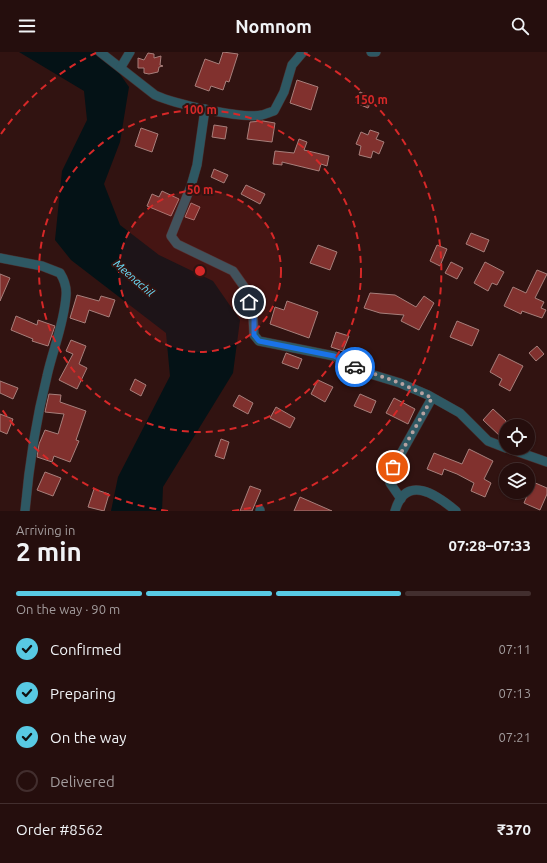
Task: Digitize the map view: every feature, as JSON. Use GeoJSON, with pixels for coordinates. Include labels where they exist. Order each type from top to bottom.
{"type":"FeatureCollection","features":[{"type":"Feature","properties":{"kind":"street"},"geometry":{"type":"LineString","coordinates":[[100,52],[155,95],[178,103],[205,109],[246,115],[262,115],[274,111],[284,92],[292,65],[303,52]]}},
{"type":"Feature","properties":{"kind":"street"},"geometry":{"type":"LineString","coordinates":[[121,67],[130,52]]}},
{"type":"Feature","properties":{"kind":"street"},"geometry":{"type":"LineString","coordinates":[[371,52],[376,52]]}},
{"type":"Feature","properties":{"kind":"street"},"geometry":{"type":"LineString","coordinates":[[205,109],[197,165],[191,186],[171,236],[177,244],[233,271],[245,288],[254,317],[254,335],[259,341],[334,356],[364,372],[400,383],[460,413],[488,440],[499,445]]}},
{"type":"Feature","properties":{"kind":"street"},"geometry":{"type":"LineString","coordinates":[[0,258],[42,266],[60,273],[66,285],[66,297],[58,342],[47,374],[36,429],[28,476],[25,511]]}},
{"type":"Feature","properties":{"kind":"street"},"geometry":{"type":"LineString","coordinates":[[401,499],[390,483],[389,475],[432,398]]}},
{"type":"Feature","properties":{"kind":"street"},"geometry":{"type":"LineString","coordinates":[[527,455],[547,462]]}},
{"type":"Feature","properties":{"kind":"street"},"geometry":{"type":"LineString","coordinates":[[396,511],[404,495],[418,489],[430,492],[456,511]]}},
{"type":"Feature","properties":{"kind":"water","name":"Meenachil"},"geometry":{"type":"Polygon","coordinates":[[[19,52],[94,52],[113,64],[129,87],[120,142],[104,184],[120,225],[159,255],[213,281],[240,320],[233,373],[163,487],[162,511],[111,511],[118,477],[170,376],[166,333],[71,260],[55,240],[62,171],[87,120],[84,91],[19,52]]]}},
{"type":"Feature","properties":{"kind":"building"},"geometry":{"type":"Polygon","coordinates":[[[223,52],[238,54],[229,82],[226,81],[223,90],[211,86],[209,91],[195,86],[205,59],[219,64],[223,52]]]}},
{"type":"Feature","properties":{"kind":"building"},"geometry":{"type":"Polygon","coordinates":[[[148,53],[154,54],[154,58],[161,56],[160,65],[163,66],[159,67],[158,72],[149,74],[144,73],[144,68],[138,68],[138,58],[144,60],[148,53]]]}},
{"type":"Feature","properties":{"kind":"building"},"geometry":{"type":"Polygon","coordinates":[[[297,80],[318,87],[311,110],[290,103],[297,80]]]}},
{"type":"Feature","properties":{"kind":"building"},"geometry":{"type":"Polygon","coordinates":[[[360,92],[373,98],[368,108],[356,103],[360,92]]]}},
{"type":"Feature","properties":{"kind":"building"},"geometry":{"type":"Polygon","coordinates":[[[263,121],[275,123],[272,142],[247,139],[250,122],[263,121]]]}},
{"type":"Feature","properties":{"kind":"building"},"geometry":{"type":"Polygon","coordinates":[[[214,125],[227,127],[225,139],[212,137],[214,125]]]}},
{"type":"Feature","properties":{"kind":"building"},"geometry":{"type":"Polygon","coordinates":[[[141,128],[158,134],[152,152],[135,146],[141,128]]]}},
{"type":"Feature","properties":{"kind":"building"},"geometry":{"type":"Polygon","coordinates":[[[370,130],[379,133],[376,139],[384,142],[379,154],[373,151],[371,158],[359,155],[361,146],[356,144],[361,132],[368,135],[370,130]]]}},
{"type":"Feature","properties":{"kind":"building"},"geometry":{"type":"Polygon","coordinates":[[[299,139],[307,142],[304,150],[329,156],[327,166],[321,164],[319,171],[282,162],[282,165],[273,164],[275,151],[294,153],[299,139]]]}},
{"type":"Feature","properties":{"kind":"building"},"geometry":{"type":"Polygon","coordinates":[[[214,169],[228,175],[224,183],[211,177],[214,169]]]}},
{"type":"Feature","properties":{"kind":"building"},"geometry":{"type":"Polygon","coordinates":[[[246,185],[265,194],[260,204],[241,194],[246,185]]]}},
{"type":"Feature","properties":{"kind":"building"},"geometry":{"type":"Polygon","coordinates":[[[162,191],[179,199],[171,216],[147,206],[152,194],[159,197],[162,191]]]}},
{"type":"Feature","properties":{"kind":"building"},"geometry":{"type":"Polygon","coordinates":[[[191,203],[200,207],[194,220],[185,217],[191,203]]]}},
{"type":"Feature","properties":{"kind":"building"},"geometry":{"type":"Polygon","coordinates":[[[471,233],[489,240],[484,252],[466,244],[471,233]]]}},
{"type":"Feature","properties":{"kind":"building"},"geometry":{"type":"Polygon","coordinates":[[[318,245],[337,252],[330,270],[310,263],[318,245]]]}},
{"type":"Feature","properties":{"kind":"building"},"geometry":{"type":"Polygon","coordinates":[[[437,245],[447,249],[440,266],[430,261],[437,245]]]}},
{"type":"Feature","properties":{"kind":"building"},"geometry":{"type":"Polygon","coordinates":[[[451,262],[463,268],[457,279],[445,273],[451,262]]]}},
{"type":"Feature","properties":{"kind":"building"},"geometry":{"type":"Polygon","coordinates":[[[485,262],[504,272],[497,285],[492,283],[488,291],[474,283],[485,262]]]}},
{"type":"Feature","properties":{"kind":"building"},"geometry":{"type":"Polygon","coordinates":[[[537,270],[547,274],[535,298],[544,302],[541,308],[546,310],[542,318],[522,311],[521,314],[504,306],[513,287],[526,293],[537,270]]]}},
{"type":"Feature","properties":{"kind":"building"},"geometry":{"type":"Polygon","coordinates":[[[0,274],[10,278],[0,301],[0,274]]]}},
{"type":"Feature","properties":{"kind":"building"},"geometry":{"type":"Polygon","coordinates":[[[370,293],[395,295],[416,307],[424,296],[434,303],[419,330],[401,321],[404,315],[380,313],[364,308],[370,293]]]}},
{"type":"Feature","properties":{"kind":"building"},"geometry":{"type":"Polygon","coordinates":[[[77,295],[99,301],[101,296],[115,300],[109,317],[89,310],[85,323],[70,318],[77,295]]]}},
{"type":"Feature","properties":{"kind":"building"},"geometry":{"type":"Polygon","coordinates":[[[287,301],[318,312],[309,338],[270,324],[275,307],[284,310],[287,301]]]}},
{"type":"Feature","properties":{"kind":"building"},"geometry":{"type":"Polygon","coordinates":[[[16,316],[37,325],[38,320],[55,326],[48,346],[32,341],[33,339],[11,330],[16,316]]]}},
{"type":"Feature","properties":{"kind":"building"},"geometry":{"type":"Polygon","coordinates":[[[457,321],[479,330],[472,346],[450,337],[457,321]]]}},
{"type":"Feature","properties":{"kind":"building"},"geometry":{"type":"Polygon","coordinates":[[[336,332],[349,336],[343,351],[331,347],[336,332]]]}},
{"type":"Feature","properties":{"kind":"building"},"geometry":{"type":"Polygon","coordinates":[[[71,340],[86,346],[79,364],[87,368],[77,389],[59,380],[73,354],[66,351],[71,340]]]}},
{"type":"Feature","properties":{"kind":"building"},"geometry":{"type":"Polygon","coordinates":[[[537,346],[544,354],[536,361],[529,353],[537,346]]]}},
{"type":"Feature","properties":{"kind":"building"},"geometry":{"type":"Polygon","coordinates":[[[286,353],[302,359],[298,369],[282,363],[286,353]]]}},
{"type":"Feature","properties":{"kind":"building"},"geometry":{"type":"Polygon","coordinates":[[[499,354],[523,366],[510,391],[499,385],[502,379],[490,372],[499,354]]]}},
{"type":"Feature","properties":{"kind":"building"},"geometry":{"type":"Polygon","coordinates":[[[135,379],[146,385],[141,396],[130,390],[135,379]]]}},
{"type":"Feature","properties":{"kind":"building"},"geometry":{"type":"Polygon","coordinates":[[[318,380],[333,387],[325,402],[311,394],[318,380]]]}},
{"type":"Feature","properties":{"kind":"building"},"geometry":{"type":"Polygon","coordinates":[[[0,381],[18,388],[13,399],[0,393],[0,381]]]}},
{"type":"Feature","properties":{"kind":"building"},"geometry":{"type":"Polygon","coordinates":[[[49,394],[61,395],[60,402],[86,411],[76,440],[79,441],[70,462],[54,456],[52,462],[37,457],[39,444],[45,430],[58,434],[64,414],[45,412],[49,394]]]}},
{"type":"Feature","properties":{"kind":"building"},"geometry":{"type":"Polygon","coordinates":[[[360,394],[376,401],[371,413],[354,406],[360,394]]]}},
{"type":"Feature","properties":{"kind":"building"},"geometry":{"type":"Polygon","coordinates":[[[239,395],[253,403],[248,414],[233,406],[239,395]]]}},
{"type":"Feature","properties":{"kind":"building"},"geometry":{"type":"Polygon","coordinates":[[[394,398],[415,409],[408,424],[386,413],[394,398]]]}},
{"type":"Feature","properties":{"kind":"building"},"geometry":{"type":"Polygon","coordinates":[[[276,407],[295,418],[290,428],[270,418],[276,407]]]}},
{"type":"Feature","properties":{"kind":"building"},"geometry":{"type":"Polygon","coordinates":[[[493,409],[504,419],[499,419],[499,435],[483,420],[493,409]]]}},
{"type":"Feature","properties":{"kind":"building"},"geometry":{"type":"Polygon","coordinates":[[[0,414],[13,419],[7,434],[0,431],[0,414]]]}},
{"type":"Feature","properties":{"kind":"building"},"geometry":{"type":"Polygon","coordinates":[[[221,439],[229,442],[224,459],[215,456],[221,439]]]}},
{"type":"Feature","properties":{"kind":"building"},"geometry":{"type":"Polygon","coordinates":[[[469,449],[493,461],[484,479],[491,483],[485,497],[471,491],[474,483],[457,474],[444,469],[442,475],[427,469],[434,453],[462,464],[469,449]]]}},
{"type":"Feature","properties":{"kind":"building"},"geometry":{"type":"Polygon","coordinates":[[[45,472],[61,478],[53,496],[37,490],[45,472]]]}},
{"type":"Feature","properties":{"kind":"building"},"geometry":{"type":"Polygon","coordinates":[[[535,483],[547,488],[547,494],[540,510],[524,503],[526,499],[535,499],[535,483]]]}},
{"type":"Feature","properties":{"kind":"building"},"geometry":{"type":"Polygon","coordinates":[[[250,486],[261,490],[252,511],[240,511],[250,486]]]}},
{"type":"Feature","properties":{"kind":"building"},"geometry":{"type":"Polygon","coordinates":[[[94,489],[109,494],[104,511],[88,507],[94,489]]]}},
{"type":"Feature","properties":{"kind":"building"},"geometry":{"type":"Polygon","coordinates":[[[300,497],[332,511],[294,511],[300,497]]]}},
{"type":"Feature","properties":{"kind":"way so far"},"geometry":{"type":"LineString","coordinates":[[355,367],[364,372],[400,383],[432,398],[393,467]]}},
{"type":"Feature","properties":{"kind":"route"},"geometry":{"type":"LineString","coordinates":[[249,302],[254,317],[254,335],[259,341],[334,356],[355,367]]}}]}
